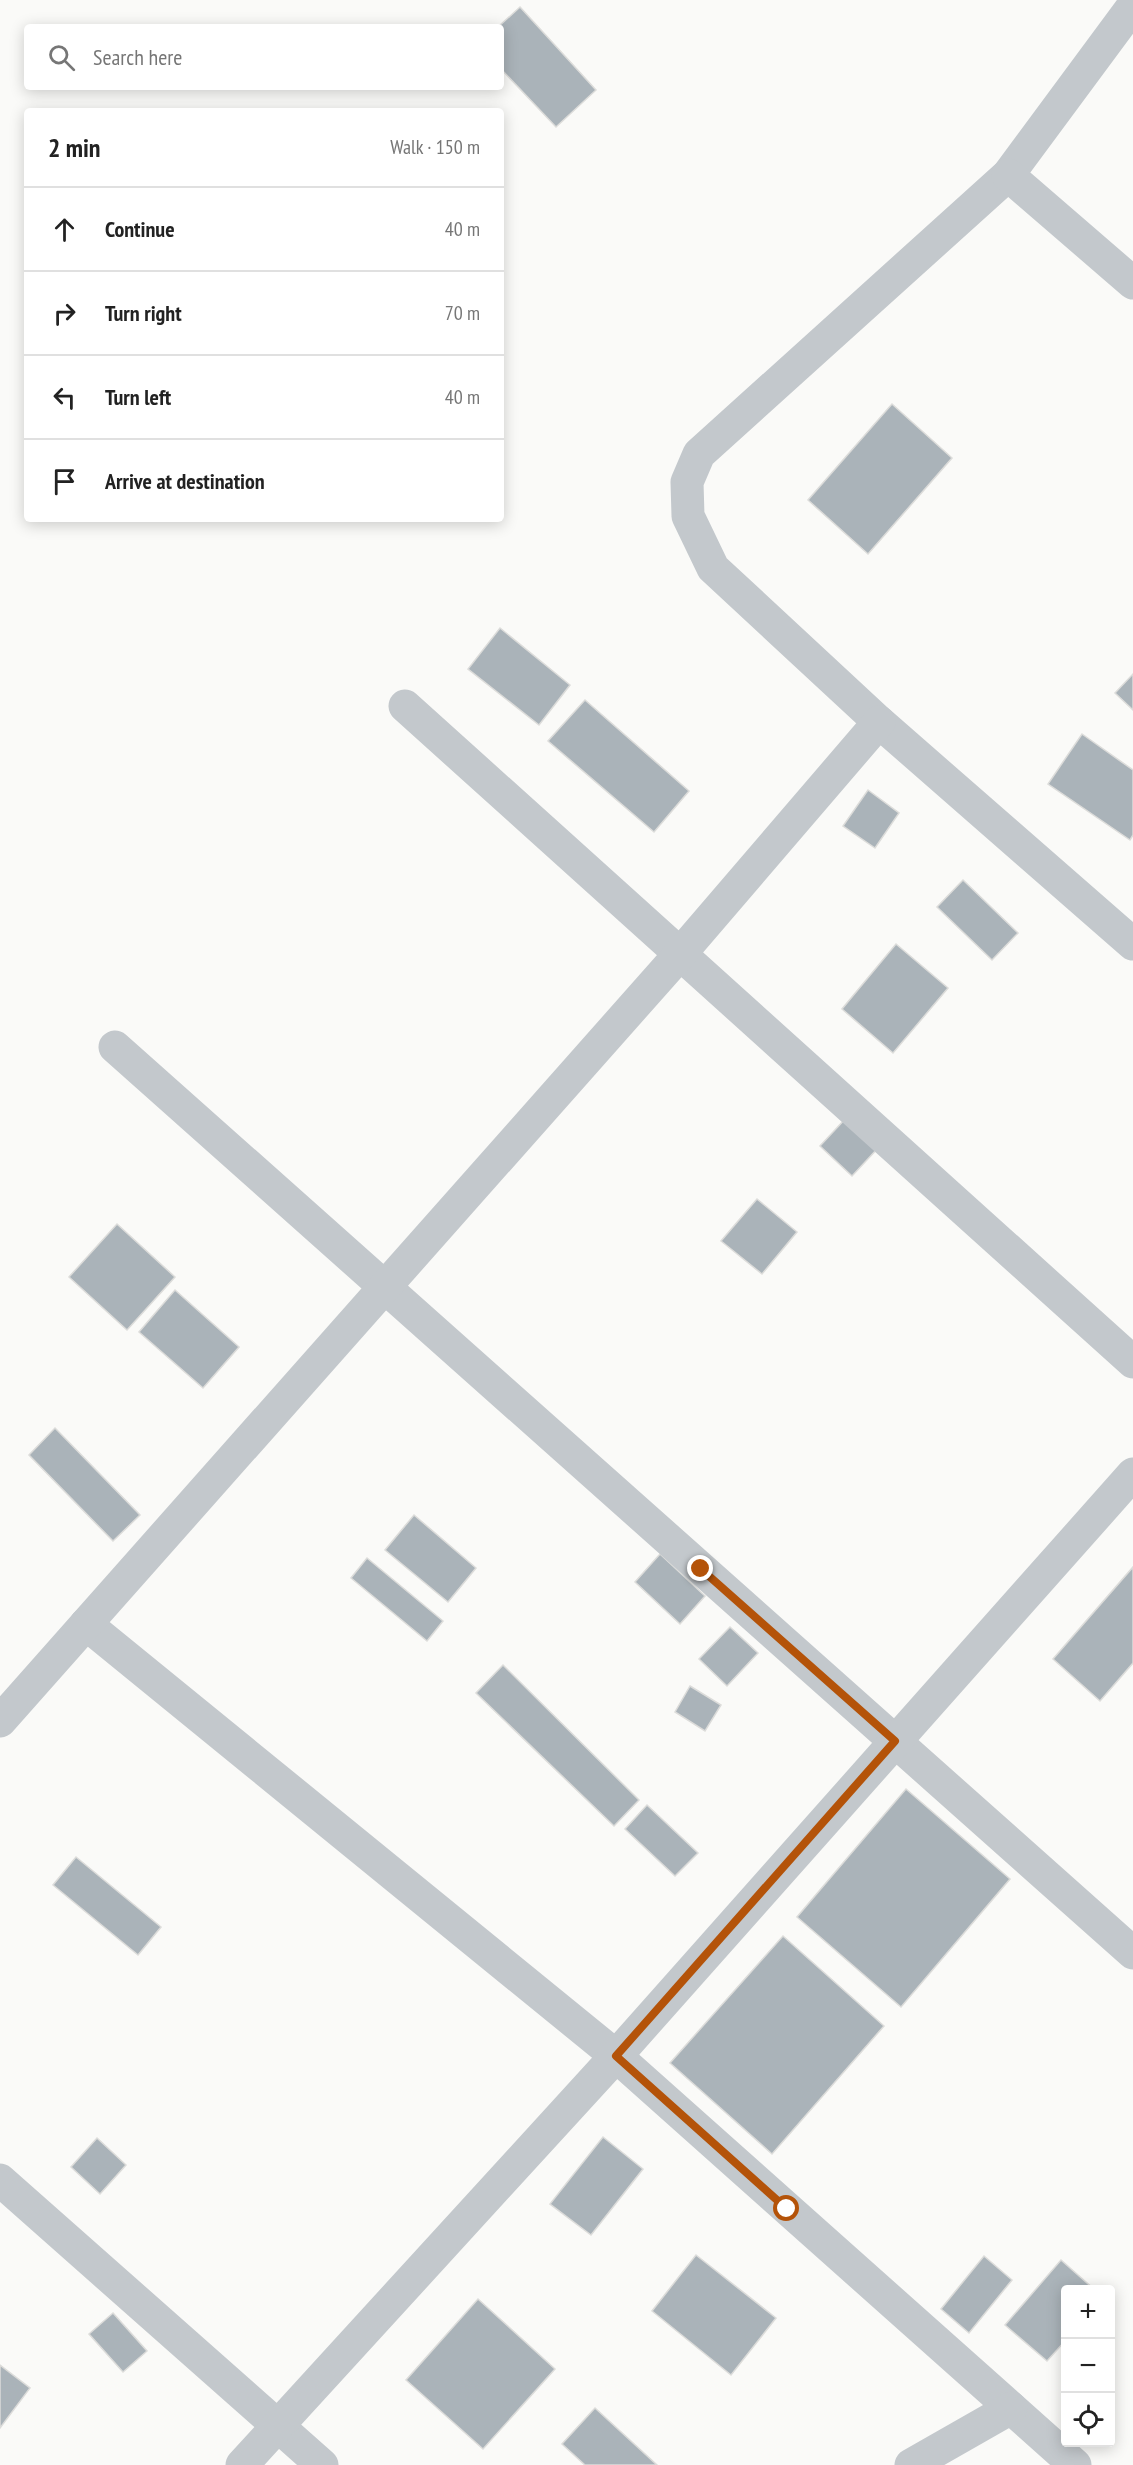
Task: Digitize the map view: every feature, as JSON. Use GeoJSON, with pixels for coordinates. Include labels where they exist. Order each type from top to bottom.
{"type":"FeatureCollection","features":[{"type":"Feature","properties":{"kind":"street"},"geometry":{"type":"LineString","coordinates":[[1133,6],[1008,175],[699,454],[687,482],[688,516],[713,568],[879,722],[1133,944]]}},
{"type":"Feature","properties":{"kind":"street"},"geometry":{"type":"LineString","coordinates":[[1008,175],[1133,284]]}},
{"type":"Feature","properties":{"kind":"street"},"geometry":{"type":"LineString","coordinates":[[405,706],[1133,1362]]}},
{"type":"Feature","properties":{"kind":"street"},"geometry":{"type":"LineString","coordinates":[[0,1720],[680,954],[879,722]]}},
{"type":"Feature","properties":{"kind":"street"},"geometry":{"type":"LineString","coordinates":[[115,1047],[1133,1953]]}},
{"type":"Feature","properties":{"kind":"street"},"geometry":{"type":"LineString","coordinates":[[242,2465],[616,2056],[1133,1474]]}},
{"type":"Feature","properties":{"kind":"street"},"geometry":{"type":"LineString","coordinates":[[86,1624],[616,2056],[1068,2460]]}},
{"type":"Feature","properties":{"kind":"street"},"geometry":{"type":"LineString","coordinates":[[0,2180],[322,2465]]}},
{"type":"Feature","properties":{"kind":"street"},"geometry":{"type":"LineString","coordinates":[[911,2465],[1011,2408]]}},
{"type":"Feature","properties":{"kind":"building"},"geometry":{"type":"Polygon","coordinates":[[[520,7],[596,90],[556,127],[504,72],[504,24],[501,24],[520,7]]]}},
{"type":"Feature","properties":{"kind":"building"},"geometry":{"type":"Polygon","coordinates":[[[892,404],[952,458],[868,554],[808,500],[892,404]]]}},
{"type":"Feature","properties":{"kind":"building"},"geometry":{"type":"Polygon","coordinates":[[[500,628],[570,685],[539,725],[468,669],[500,628]]]}},
{"type":"Feature","properties":{"kind":"building"},"geometry":{"type":"Polygon","coordinates":[[[1133,674],[1133,710],[1115,693],[1133,674]]]}},
{"type":"Feature","properties":{"kind":"building"},"geometry":{"type":"Polygon","coordinates":[[[585,700],[689,791],[654,832],[548,741],[585,700]]]}},
{"type":"Feature","properties":{"kind":"building"},"geometry":{"type":"Polygon","coordinates":[[[1082,734],[1133,770],[1133,835],[1130,840],[1048,784],[1082,734]]]}},
{"type":"Feature","properties":{"kind":"building"},"geometry":{"type":"Polygon","coordinates":[[[868,790],[899,813],[875,848],[843,826],[868,790]]]}},
{"type":"Feature","properties":{"kind":"building"},"geometry":{"type":"Polygon","coordinates":[[[963,880],[1018,933],[992,960],[937,907],[963,880]]]}},
{"type":"Feature","properties":{"kind":"building"},"geometry":{"type":"Polygon","coordinates":[[[896,944],[948,988],[893,1053],[842,1009],[896,944]]]}},
{"type":"Feature","properties":{"kind":"building"},"geometry":{"type":"Polygon","coordinates":[[[847,1117],[879,1147],[852,1176],[820,1146],[847,1117]]]}},
{"type":"Feature","properties":{"kind":"building"},"geometry":{"type":"Polygon","coordinates":[[[757,1199],[797,1232],[762,1274],[721,1241],[757,1199]]]}},
{"type":"Feature","properties":{"kind":"building"},"geometry":{"type":"Polygon","coordinates":[[[117,1224],[175,1277],[127,1330],[69,1277],[117,1224]]]}},
{"type":"Feature","properties":{"kind":"building"},"geometry":{"type":"Polygon","coordinates":[[[175,1290],[239,1347],[203,1388],[139,1332],[175,1290]]]}},
{"type":"Feature","properties":{"kind":"building"},"geometry":{"type":"Polygon","coordinates":[[[55,1428],[140,1515],[113,1541],[29,1455],[55,1428]]]}},
{"type":"Feature","properties":{"kind":"building"},"geometry":{"type":"Polygon","coordinates":[[[414,1515],[476,1568],[448,1602],[385,1550],[414,1515]]]}},
{"type":"Feature","properties":{"kind":"building"},"geometry":{"type":"Polygon","coordinates":[[[660,1554],[705,1596],[680,1624],[635,1582],[660,1554]]]}},
{"type":"Feature","properties":{"kind":"building"},"geometry":{"type":"Polygon","coordinates":[[[367,1558],[443,1621],[427,1641],[351,1578],[367,1558]]]}},
{"type":"Feature","properties":{"kind":"building"},"geometry":{"type":"Polygon","coordinates":[[[1133,1567],[1133,1663],[1100,1701],[1053,1659],[1133,1567]]]}},
{"type":"Feature","properties":{"kind":"building"},"geometry":{"type":"Polygon","coordinates":[[[730,1627],[758,1653],[727,1686],[699,1659],[730,1627]]]}},
{"type":"Feature","properties":{"kind":"building"},"geometry":{"type":"Polygon","coordinates":[[[503,1665],[639,1800],[614,1826],[476,1693],[503,1665]]]}},
{"type":"Feature","properties":{"kind":"building"},"geometry":{"type":"Polygon","coordinates":[[[690,1686],[721,1705],[705,1731],[675,1712],[690,1686]]]}},
{"type":"Feature","properties":{"kind":"building"},"geometry":{"type":"Polygon","coordinates":[[[906,1789],[1010,1879],[901,2007],[797,1917],[906,1789]]]}},
{"type":"Feature","properties":{"kind":"building"},"geometry":{"type":"Polygon","coordinates":[[[647,1805],[698,1853],[675,1876],[625,1829],[647,1805]]]}},
{"type":"Feature","properties":{"kind":"building"},"geometry":{"type":"Polygon","coordinates":[[[76,1857],[161,1927],[138,1955],[53,1885],[76,1857]]]}},
{"type":"Feature","properties":{"kind":"building"},"geometry":{"type":"Polygon","coordinates":[[[783,1936],[884,2026],[772,2154],[670,2063],[783,1936]]]}},
{"type":"Feature","properties":{"kind":"building"},"geometry":{"type":"Polygon","coordinates":[[[603,2137],[643,2169],[591,2235],[550,2204],[603,2137]]]}},
{"type":"Feature","properties":{"kind":"building"},"geometry":{"type":"Polygon","coordinates":[[[97,2138],[126,2165],[100,2194],[71,2167],[97,2138]]]}},
{"type":"Feature","properties":{"kind":"building"},"geometry":{"type":"Polygon","coordinates":[[[696,2255],[776,2318],[731,2375],[652,2311],[696,2255]]]}},
{"type":"Feature","properties":{"kind":"building"},"geometry":{"type":"Polygon","coordinates":[[[984,2256],[1012,2280],[969,2333],[941,2309],[984,2256]]]}},
{"type":"Feature","properties":{"kind":"building"},"geometry":{"type":"Polygon","coordinates":[[[1061,2260],[1089,2285],[1061,2285],[1061,2346],[1047,2361],[1005,2325],[1061,2260]]]}},
{"type":"Feature","properties":{"kind":"building"},"geometry":{"type":"Polygon","coordinates":[[[478,2299],[555,2369],[483,2449],[406,2380],[478,2299]]]}},
{"type":"Feature","properties":{"kind":"building"},"geometry":{"type":"Polygon","coordinates":[[[113,2313],[147,2351],[123,2372],[89,2334],[113,2313]]]}},
{"type":"Feature","properties":{"kind":"building"},"geometry":{"type":"Polygon","coordinates":[[[0,2365],[30,2388],[0,2428],[0,2365]]]}},
{"type":"Feature","properties":{"kind":"building"},"geometry":{"type":"Polygon","coordinates":[[[595,2408],[657,2465],[585,2465],[562,2444],[595,2408]]]}},
{"type":"Feature","properties":{"kind":"route"},"geometry":{"type":"LineString","coordinates":[[701,1569],[895,1741],[616,2056],[787,2209]]}}]}
